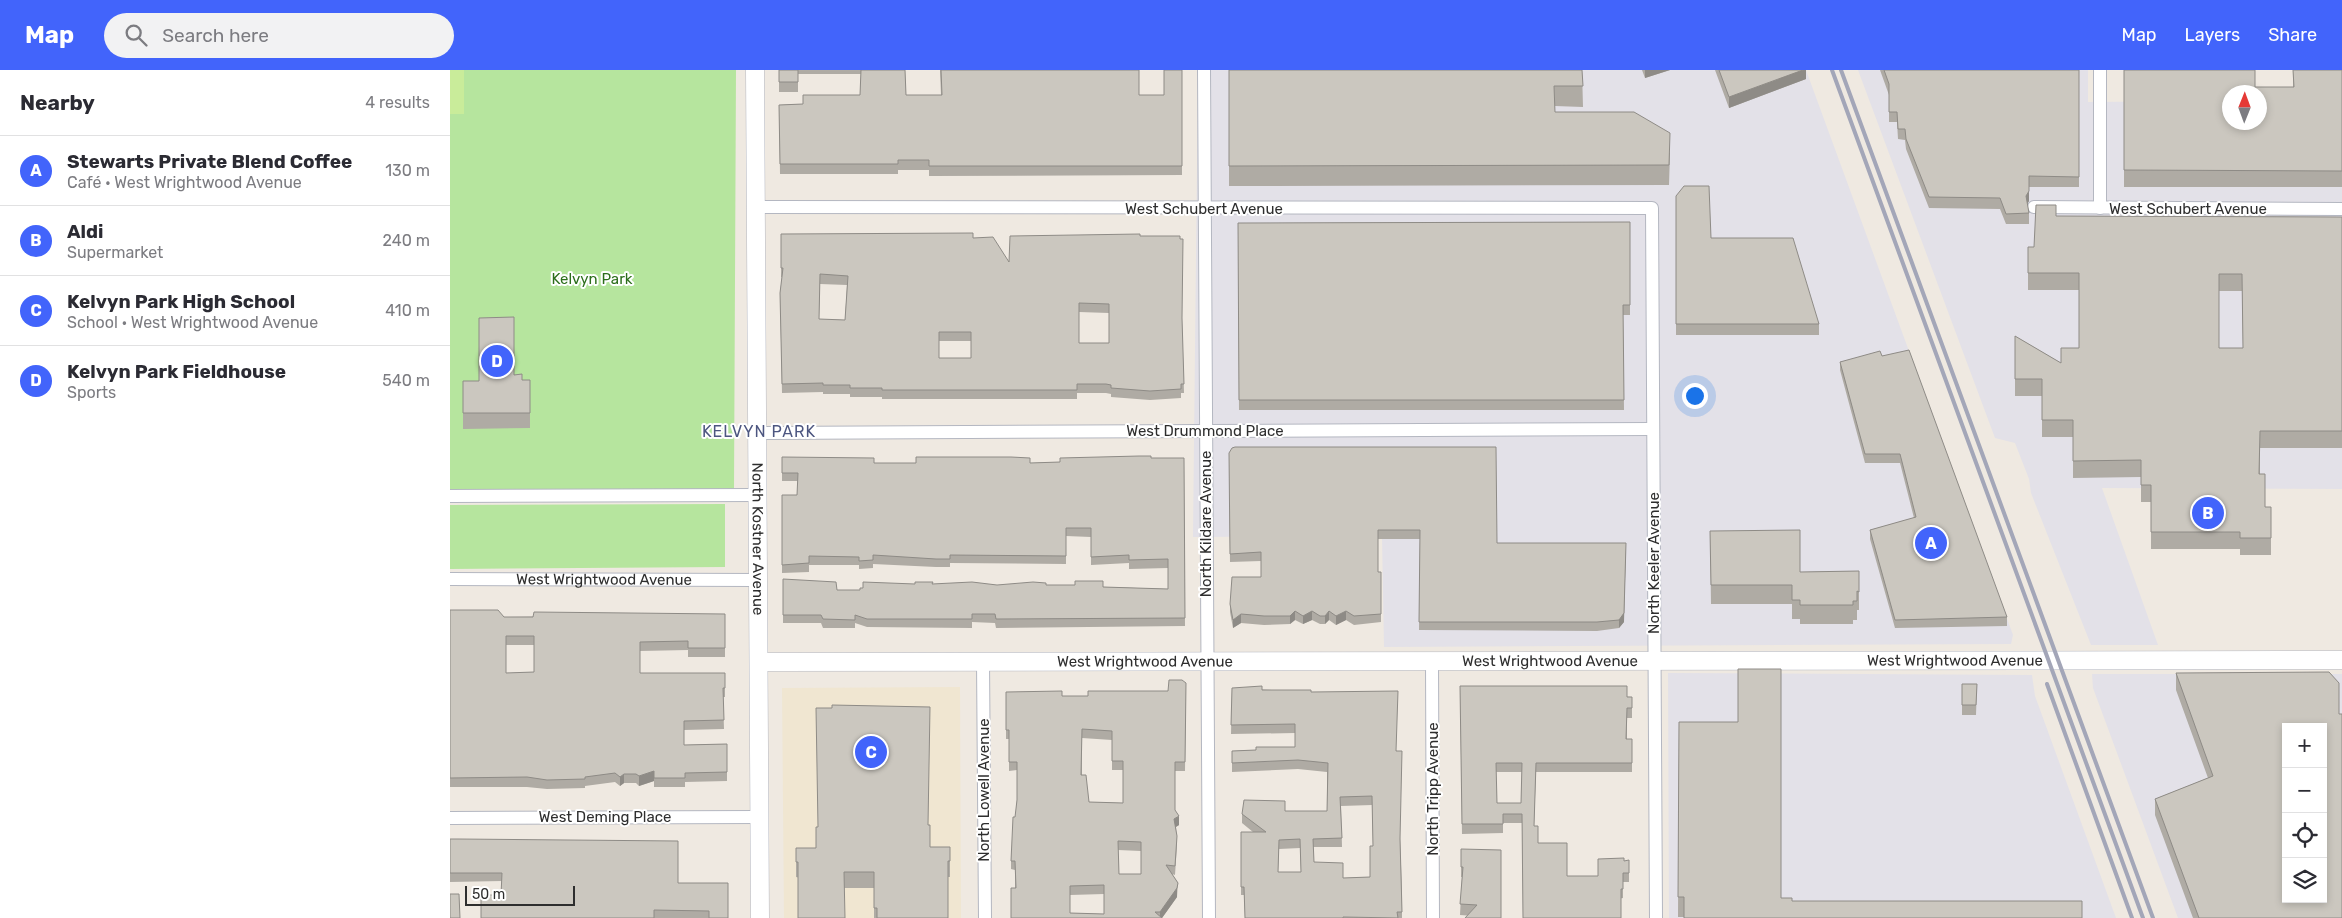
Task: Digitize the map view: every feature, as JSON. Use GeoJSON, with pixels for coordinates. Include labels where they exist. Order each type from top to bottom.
{"type":"FeatureCollection","features":[{"type":"Feature","properties":{"kind":"street","name":"North Kostner Avenue"},"geometry":{"type":"LineString","coordinates":[[755,70],[760,918]]}},
{"type":"Feature","properties":{"kind":"street","name":"North Kildare Avenue"},"geometry":{"type":"LineString","coordinates":[[1204,70],[1209,918]]}},
{"type":"Feature","properties":{"kind":"street"},"geometry":{"type":"LineString","coordinates":[[2100,70],[2100,208]]}},
{"type":"Feature","properties":{"kind":"street","name":"West Schubert Avenue"},"geometry":{"type":"LineString","coordinates":[[756,207],[1652,208]]}},
{"type":"Feature","properties":{"kind":"street","name":"West Schubert Avenue"},"geometry":{"type":"LineString","coordinates":[[2034,207],[2342,209]]}},
{"type":"Feature","properties":{"kind":"street","name":"North Keeler Avenue"},"geometry":{"type":"LineString","coordinates":[[1652,208],[1656,918]]}},
{"type":"Feature","properties":{"kind":"street","name":"West Drummond Place"},"geometry":{"type":"LineString","coordinates":[[757,433],[1653,429]]}},
{"type":"Feature","properties":{"kind":"street"},"geometry":{"type":"LineString","coordinates":[[450,496],[757,495]]}},
{"type":"Feature","properties":{"kind":"street","name":"West Wrightwood Avenue"},"geometry":{"type":"LineString","coordinates":[[450,579],[758,580]]}},
{"type":"Feature","properties":{"kind":"street","name":"West Wrightwood Avenue"},"geometry":{"type":"LineString","coordinates":[[758,662],[2342,660]]}},
{"type":"Feature","properties":{"kind":"street","name":"North Lowell Avenue"},"geometry":{"type":"LineString","coordinates":[[984,661],[985,918]]}},
{"type":"Feature","properties":{"kind":"street","name":"North Tripp Avenue"},"geometry":{"type":"LineString","coordinates":[[1432,661],[1434,918]]}},
{"type":"Feature","properties":{"kind":"street","name":"West Deming Place"},"geometry":{"type":"LineString","coordinates":[[450,818],[760,818]]}},
{"type":"Feature","properties":{"kind":"shaded area"},"geometry":{"type":"Polygon","coordinates":[[[1198,70],[1806,70],[2013,635],[2011,644],[1384,647],[1382,536],[1193,537],[1198,70]]]}},
{"type":"Feature","properties":{"kind":"shaded area"},"geometry":{"type":"Polygon","coordinates":[[[1858,70],[2088,70],[2088,102],[2222,101],[2222,130],[2267,130],[2267,120],[2342,101],[2342,489],[2102,488],[2158,645],[2091,645],[2031,493],[2029,479],[2015,443],[1995,438],[1858,70]]]}},
{"type":"Feature","properties":{"kind":"shaded area"},"geometry":{"type":"Polygon","coordinates":[[[1668,673],[2032,675],[2035,696],[2116,918],[1669,918],[1668,673]]]}},
{"type":"Feature","properties":{"kind":"shaded area"},"geometry":{"type":"Polygon","coordinates":[[[2092,674],[2342,674],[2342,918],[2178,918],[2093,688],[2092,674]]]}},
{"type":"Feature","properties":{"kind":"shaded area"},"geometry":{"type":"Polygon","coordinates":[[[960,687],[961,918],[784,918],[782,688],[960,687]]]}},
{"type":"Feature","properties":{"kind":"green space","name":"Kelvyn Park"},"geometry":{"type":"Polygon","coordinates":[[[450,70],[736,70],[734,490],[450,489],[450,70]]]}},
{"type":"Feature","properties":{"kind":"green space"},"geometry":{"type":"Polygon","coordinates":[[[450,70],[464,70],[464,114],[450,114],[450,70]]]}},
{"type":"Feature","properties":{"kind":"green space"},"geometry":{"type":"Polygon","coordinates":[[[725,504],[725,567],[450,569],[450,505],[725,504]]]}},
{"type":"Feature","properties":{"kind":"building"},"geometry":{"type":"Polygon","coordinates":[[[779,70],[798,70],[798,82],[779,82],[779,70]]]}},
{"type":"Feature","properties":{"kind":"building"},"geometry":{"type":"Polygon","coordinates":[[[861,70],[905,70],[906,95],[942,95],[941,70],[1139,70],[1139,95],[1164,95],[1164,70],[1182,70],[1182,166],[929,166],[929,160],[898,160],[898,164],[780,164],[779,105],[803,104],[803,95],[860,95],[861,70]]]}},
{"type":"Feature","properties":{"kind":"building"},"geometry":{"type":"Polygon","coordinates":[[[1229,70],[1582,70],[1583,86],[1554,86],[1555,112],[1634,112],[1670,133],[1669,165],[1229,166],[1229,70]]]}},
{"type":"Feature","properties":{"kind":"building"},"geometry":{"type":"Polygon","coordinates":[[[1719,70],[1803,70],[1729,97],[1719,70]]]}},
{"type":"Feature","properties":{"kind":"building"},"geometry":{"type":"Polygon","coordinates":[[[1884,70],[2079,70],[2079,177],[2029,176],[2029,191],[2026,196],[2029,213],[2006,214],[2000,198],[1929,197],[1906,139],[1905,129],[1898,129],[1897,112],[1889,112],[1889,84],[1884,70]]]}},
{"type":"Feature","properties":{"kind":"building"},"geometry":{"type":"Polygon","coordinates":[[[2124,70],[2255,70],[2255,85],[2222,85],[2222,130],[2267,130],[2267,87],[2294,87],[2293,70],[2342,70],[2342,171],[2124,170],[2124,70]]]}},
{"type":"Feature","properties":{"kind":"building"},"geometry":{"type":"Polygon","coordinates":[[[1684,186],[1709,186],[1711,238],[1793,238],[1819,324],[1676,324],[1676,196],[1684,186]]]}},
{"type":"Feature","properties":{"kind":"building"},"geometry":{"type":"Polygon","coordinates":[[[2036,205],[2056,205],[2056,216],[2342,217],[2342,431],[2260,431],[2259,474],[2265,474],[2265,507],[2271,507],[2271,538],[2240,538],[2240,532],[2151,532],[2151,485],[2141,485],[2141,460],[2073,461],[2073,420],[2042,420],[2042,379],[2015,379],[2015,336],[2061,363],[2061,348],[2079,348],[2079,273],[2028,273],[2028,247],[2034,247],[2036,205]],[[2219,274],[2219,348],[2243,348],[2242,274],[2219,274]]]}},
{"type":"Feature","properties":{"kind":"building"},"geometry":{"type":"Polygon","coordinates":[[[1630,222],[1630,305],[1623,305],[1624,400],[1239,400],[1238,223],[1630,222]]]}},
{"type":"Feature","properties":{"kind":"building"},"geometry":{"type":"Polygon","coordinates":[[[973,233],[973,238],[993,237],[1009,262],[1010,236],[1140,234],[1140,236],[1180,236],[1180,239],[1183,239],[1182,318],[1184,384],[1181,384],[1181,389],[1150,391],[1111,388],[1111,385],[1106,384],[1077,384],[1077,390],[882,390],[882,388],[850,388],[850,385],[823,385],[823,383],[782,384],[780,293],[783,268],[781,268],[781,234],[973,233]],[[820,274],[819,319],[845,320],[848,276],[820,274]],[[1079,303],[1079,343],[1109,343],[1109,304],[1079,303]],[[939,332],[939,358],[971,358],[971,332],[939,332]]]}},
{"type":"Feature","properties":{"kind":"building"},"geometry":{"type":"Polygon","coordinates":[[[514,317],[514,375],[522,374],[522,380],[530,380],[530,413],[463,413],[463,381],[479,381],[479,318],[514,317]]]}},
{"type":"Feature","properties":{"kind":"building"},"geometry":{"type":"Polygon","coordinates":[[[1909,350],[2007,617],[1895,620],[1870,530],[1916,517],[1900,454],[1865,454],[1840,362],[1880,351],[1882,356],[1909,350]]]}},
{"type":"Feature","properties":{"kind":"building"},"geometry":{"type":"Polygon","coordinates":[[[1235,447],[1496,447],[1497,543],[1626,543],[1624,613],[1619,620],[1597,622],[1419,622],[1420,530],[1378,530],[1381,614],[1354,616],[1346,611],[1336,616],[1329,611],[1325,616],[1320,616],[1312,611],[1303,616],[1295,611],[1290,616],[1241,614],[1233,620],[1230,604],[1232,577],[1261,577],[1261,552],[1230,554],[1229,453],[1235,447]]]}},
{"type":"Feature","properties":{"kind":"building"},"geometry":{"type":"Polygon","coordinates":[[[1151,456],[1151,458],[1184,458],[1185,618],[996,619],[995,614],[972,614],[972,619],[867,619],[855,615],[855,620],[823,619],[821,615],[783,615],[783,579],[836,582],[837,590],[860,590],[860,588],[863,588],[863,582],[915,584],[915,582],[933,582],[932,584],[972,582],[997,585],[1033,582],[1046,583],[1046,585],[1075,585],[1075,581],[1103,581],[1103,587],[1168,589],[1168,559],[1129,560],[1129,555],[1091,557],[1091,528],[1066,528],[1066,556],[950,555],[950,559],[936,559],[873,555],[873,560],[859,561],[859,557],[809,556],[809,563],[782,565],[782,495],[797,495],[798,473],[782,473],[782,457],[874,458],[874,463],[916,463],[916,457],[1011,457],[1030,458],[1030,463],[1060,462],[1060,458],[1151,456]]]}},
{"type":"Feature","properties":{"kind":"building"},"geometry":{"type":"Polygon","coordinates":[[[1800,530],[1800,572],[1859,571],[1859,592],[1857,591],[1857,601],[1853,601],[1853,605],[1800,605],[1800,600],[1792,600],[1792,585],[1711,585],[1710,531],[1800,530]]]}},
{"type":"Feature","properties":{"kind":"building"},"geometry":{"type":"Polygon","coordinates":[[[450,610],[498,610],[504,617],[533,617],[534,612],[725,614],[725,648],[688,648],[688,641],[640,642],[640,673],[725,673],[725,688],[723,688],[724,720],[684,721],[684,745],[727,744],[727,772],[685,773],[685,778],[654,778],[654,771],[639,776],[636,774],[624,774],[620,777],[615,773],[585,777],[585,779],[547,780],[527,777],[450,778],[450,610]],[[506,636],[506,673],[534,672],[534,636],[506,636]]]}},
{"type":"Feature","properties":{"kind":"building"},"geometry":{"type":"Polygon","coordinates":[[[1738,669],[1781,669],[1781,898],[1792,898],[1792,901],[2082,901],[2082,918],[1684,918],[1684,897],[1678,897],[1679,722],[1738,722],[1738,669]]]}},
{"type":"Feature","properties":{"kind":"building"},"geometry":{"type":"Polygon","coordinates":[[[2329,672],[2339,683],[2339,714],[2342,714],[2342,918],[2199,918],[2155,799],[2213,776],[2176,673],[2329,672]]]}},
{"type":"Feature","properties":{"kind":"building"},"geometry":{"type":"Polygon","coordinates":[[[1169,680],[1182,680],[1186,683],[1185,762],[1175,762],[1175,810],[1179,816],[1174,819],[1177,836],[1175,866],[1166,865],[1178,883],[1177,888],[1160,912],[1155,912],[1162,918],[1011,918],[1011,888],[1016,888],[1015,861],[1011,861],[1013,817],[1015,817],[1017,800],[1017,762],[1009,762],[1009,730],[1006,730],[1006,692],[1062,691],[1062,696],[1088,696],[1088,691],[1168,691],[1169,680]],[[1082,729],[1081,775],[1086,775],[1089,802],[1123,803],[1123,761],[1112,761],[1112,731],[1082,729]],[[1118,841],[1119,874],[1141,874],[1141,842],[1118,841]],[[1104,885],[1070,886],[1070,913],[1104,914],[1104,885]]]}},
{"type":"Feature","properties":{"kind":"building"},"geometry":{"type":"Polygon","coordinates":[[[1962,684],[1977,684],[1976,705],[1962,705],[1962,684]]]}},
{"type":"Feature","properties":{"kind":"building"},"geometry":{"type":"Polygon","coordinates":[[[1262,686],[1262,690],[1311,690],[1311,692],[1398,691],[1396,751],[1402,751],[1400,839],[1402,912],[1397,912],[1398,918],[1245,918],[1244,887],[1241,887],[1241,832],[1266,832],[1242,814],[1244,800],[1285,801],[1285,811],[1327,811],[1328,763],[1298,760],[1232,763],[1232,751],[1256,750],[1256,747],[1295,747],[1295,724],[1231,725],[1232,688],[1262,686]],[[1372,796],[1340,797],[1342,838],[1313,839],[1314,862],[1343,863],[1343,878],[1370,877],[1370,846],[1373,846],[1372,796]],[[1300,839],[1279,840],[1278,872],[1301,872],[1300,839]]]}},
{"type":"Feature","properties":{"kind":"building"},"geometry":{"type":"Polygon","coordinates":[[[1460,686],[1627,686],[1627,697],[1632,697],[1632,708],[1627,708],[1626,739],[1632,739],[1632,763],[1536,763],[1534,826],[1538,826],[1538,843],[1567,843],[1567,876],[1598,876],[1598,859],[1624,858],[1624,861],[1629,860],[1629,873],[1623,873],[1621,918],[1523,918],[1522,814],[1503,814],[1503,824],[1462,824],[1460,686]],[[1496,763],[1497,803],[1521,803],[1522,763],[1496,763]]]}},
{"type":"Feature","properties":{"kind":"building"},"geometry":{"type":"Polygon","coordinates":[[[832,705],[930,707],[928,825],[930,825],[930,847],[950,847],[950,861],[948,861],[948,918],[877,918],[877,908],[874,908],[874,872],[844,872],[845,918],[798,918],[798,862],[796,862],[796,848],[816,848],[816,827],[818,827],[816,708],[832,708],[832,705]]]}},
{"type":"Feature","properties":{"kind":"building"},"geometry":{"type":"Polygon","coordinates":[[[450,839],[678,841],[678,883],[728,883],[728,918],[709,918],[709,911],[654,910],[654,918],[481,918],[481,895],[501,895],[502,873],[450,873],[450,839]]]}},
{"type":"Feature","properties":{"kind":"building"},"geometry":{"type":"Polygon","coordinates":[[[1461,849],[1501,850],[1501,918],[1465,918],[1477,905],[1460,904],[1463,867],[1461,867],[1461,849]]]}},
{"type":"Feature","properties":{"kind":"building"},"geometry":{"type":"Polygon","coordinates":[[[450,894],[459,894],[460,918],[450,918],[450,894]]]}},
{"type":"Feature","properties":{"kind":"railway"},"geometry":{"type":"LineString","coordinates":[[1832,70],[2143,918]]}},
{"type":"Feature","properties":{"kind":"railway"},"geometry":{"type":"LineString","coordinates":[[1841,70],[2153,918]]}},
{"type":"Feature","properties":{"kind":"railway"},"geometry":{"type":"LineString","coordinates":[[2047,684],[2132,918]]}},
{"type":"Feature","properties":{"kind":"place","name":"Kelvyn Park Fieldhouse"},"geometry":{"type":"Point","coordinates":[497,361]}},
{"type":"Feature","properties":{"kind":"place","name":"Aldi"},"geometry":{"type":"Point","coordinates":[2208,513]}},
{"type":"Feature","properties":{"kind":"place","name":"Stewarts Private Blend Coffee"},"geometry":{"type":"Point","coordinates":[1931,543]}},
{"type":"Feature","properties":{"kind":"place","name":"Kelvyn Park High School"},"geometry":{"type":"Point","coordinates":[871,752]}},
{"type":"Feature","properties":{"kind":"district","name":"KELVYN PARK"},"geometry":{"type":"Point","coordinates":[759,431]}}]}
